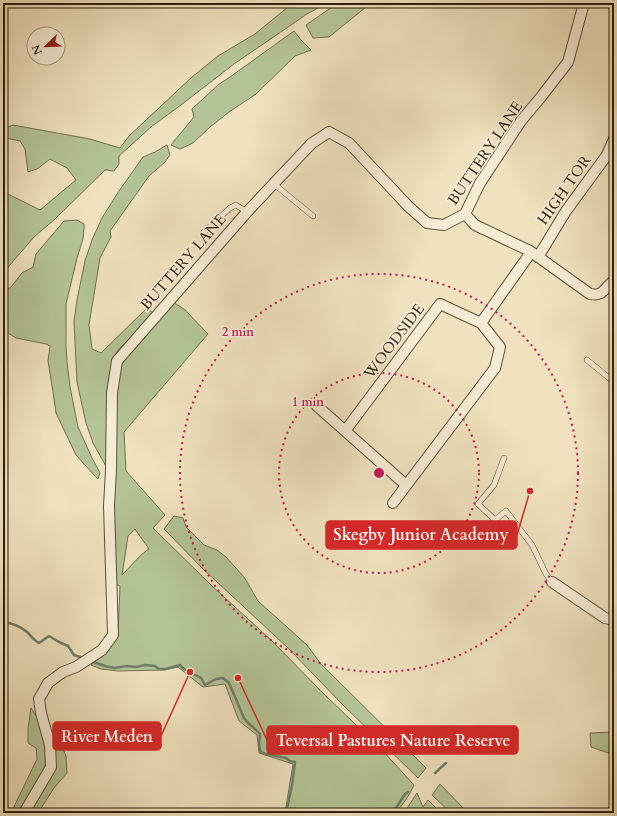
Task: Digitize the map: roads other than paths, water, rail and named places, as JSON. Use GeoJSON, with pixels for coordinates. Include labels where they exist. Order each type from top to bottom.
{"type":"FeatureCollection","features":[{"type":"Feature","properties":{"kind":"street","name":"BUTTERY LANE"},"geometry":{"type":"LineString","coordinates":[[24,813],[51,767],[50,745],[39,699],[48,683],[63,672],[76,667],[102,650],[113,635],[109,506],[112,393],[117,360],[247,212],[312,143],[329,132],[349,143],[408,206],[427,223],[444,225],[465,214],[480,183],[521,121],[542,97],[568,62],[584,3]]}},
{"type":"Feature","properties":{"kind":"street","name":"HIGH TOR"},"geometry":{"type":"LineString","coordinates":[[534,254],[607,155],[614,139]]}},
{"type":"Feature","properties":{"kind":"street"},"geometry":{"type":"LineString","coordinates":[[465,214],[475,225],[534,254],[590,294],[600,294],[614,281]]}},
{"type":"Feature","properties":{"kind":"street"},"geometry":{"type":"LineString","coordinates":[[481,323],[529,255],[534,254]]}},
{"type":"Feature","properties":{"kind":"street","name":"WOODSIDE"},"geometry":{"type":"LineString","coordinates":[[345,431],[440,304],[481,323],[500,347],[495,368],[392,503]]}},
{"type":"Feature","properties":{"kind":"street"},"geometry":{"type":"LineString","coordinates":[[316,406],[406,485]]}},
{"type":"Feature","properties":{"kind":"street"},"geometry":{"type":"LineString","coordinates":[[552,582],[605,618],[614,620]]}},
{"type":"Feature","properties":{"kind":"lane"},"geometry":{"type":"LineString","coordinates":[[274,184],[313,216]]}},
{"type":"Feature","properties":{"kind":"lane"},"geometry":{"type":"LineString","coordinates":[[203,233],[230,208],[236,206],[247,212]]}},
{"type":"Feature","properties":{"kind":"lane"},"geometry":{"type":"LineString","coordinates":[[587,360],[614,382]]}},
{"type":"Feature","properties":{"kind":"lane"},"geometry":{"type":"LineString","coordinates":[[479,543],[496,528],[495,520],[478,504],[494,485],[504,458]]}},
{"type":"Feature","properties":{"kind":"lane"},"geometry":{"type":"LineString","coordinates":[[495,520],[506,511],[532,545],[546,574],[552,582]]}},
{"type":"Feature","properties":{"kind":"waterway"},"geometry":{"type":"LineString","coordinates":[[3,622],[22,628],[39,643],[49,636],[68,646],[74,655],[83,658]]}},
{"type":"Feature","properties":{"kind":"waterway"},"geometry":{"type":"LineString","coordinates":[[90,661],[114,668],[145,665],[155,666],[159,669],[166,669],[180,665],[184,669],[201,678],[205,685],[216,679],[223,678],[229,683],[244,718],[260,734],[260,751],[262,753],[286,758],[295,762],[286,813]]}},
{"type":"Feature","properties":{"kind":"waterway"},"geometry":{"type":"LineString","coordinates":[[435,773],[446,763]]}},
{"type":"Feature","properties":{"kind":"waterway"},"geometry":{"type":"LineString","coordinates":[[390,813],[396,808],[408,792]]}},
{"type":"Feature","properties":{"kind":"place","name":"Skegby Junior Academy"},"geometry":{"type":"Point","coordinates":[530,491]}},
{"type":"Feature","properties":{"kind":"place","name":"River Meden"},"geometry":{"type":"Point","coordinates":[190,672]}},
{"type":"Feature","properties":{"kind":"place","name":"Teversal Pastures Nature Reserve"},"geometry":{"type":"Point","coordinates":[238,678]}}]}
